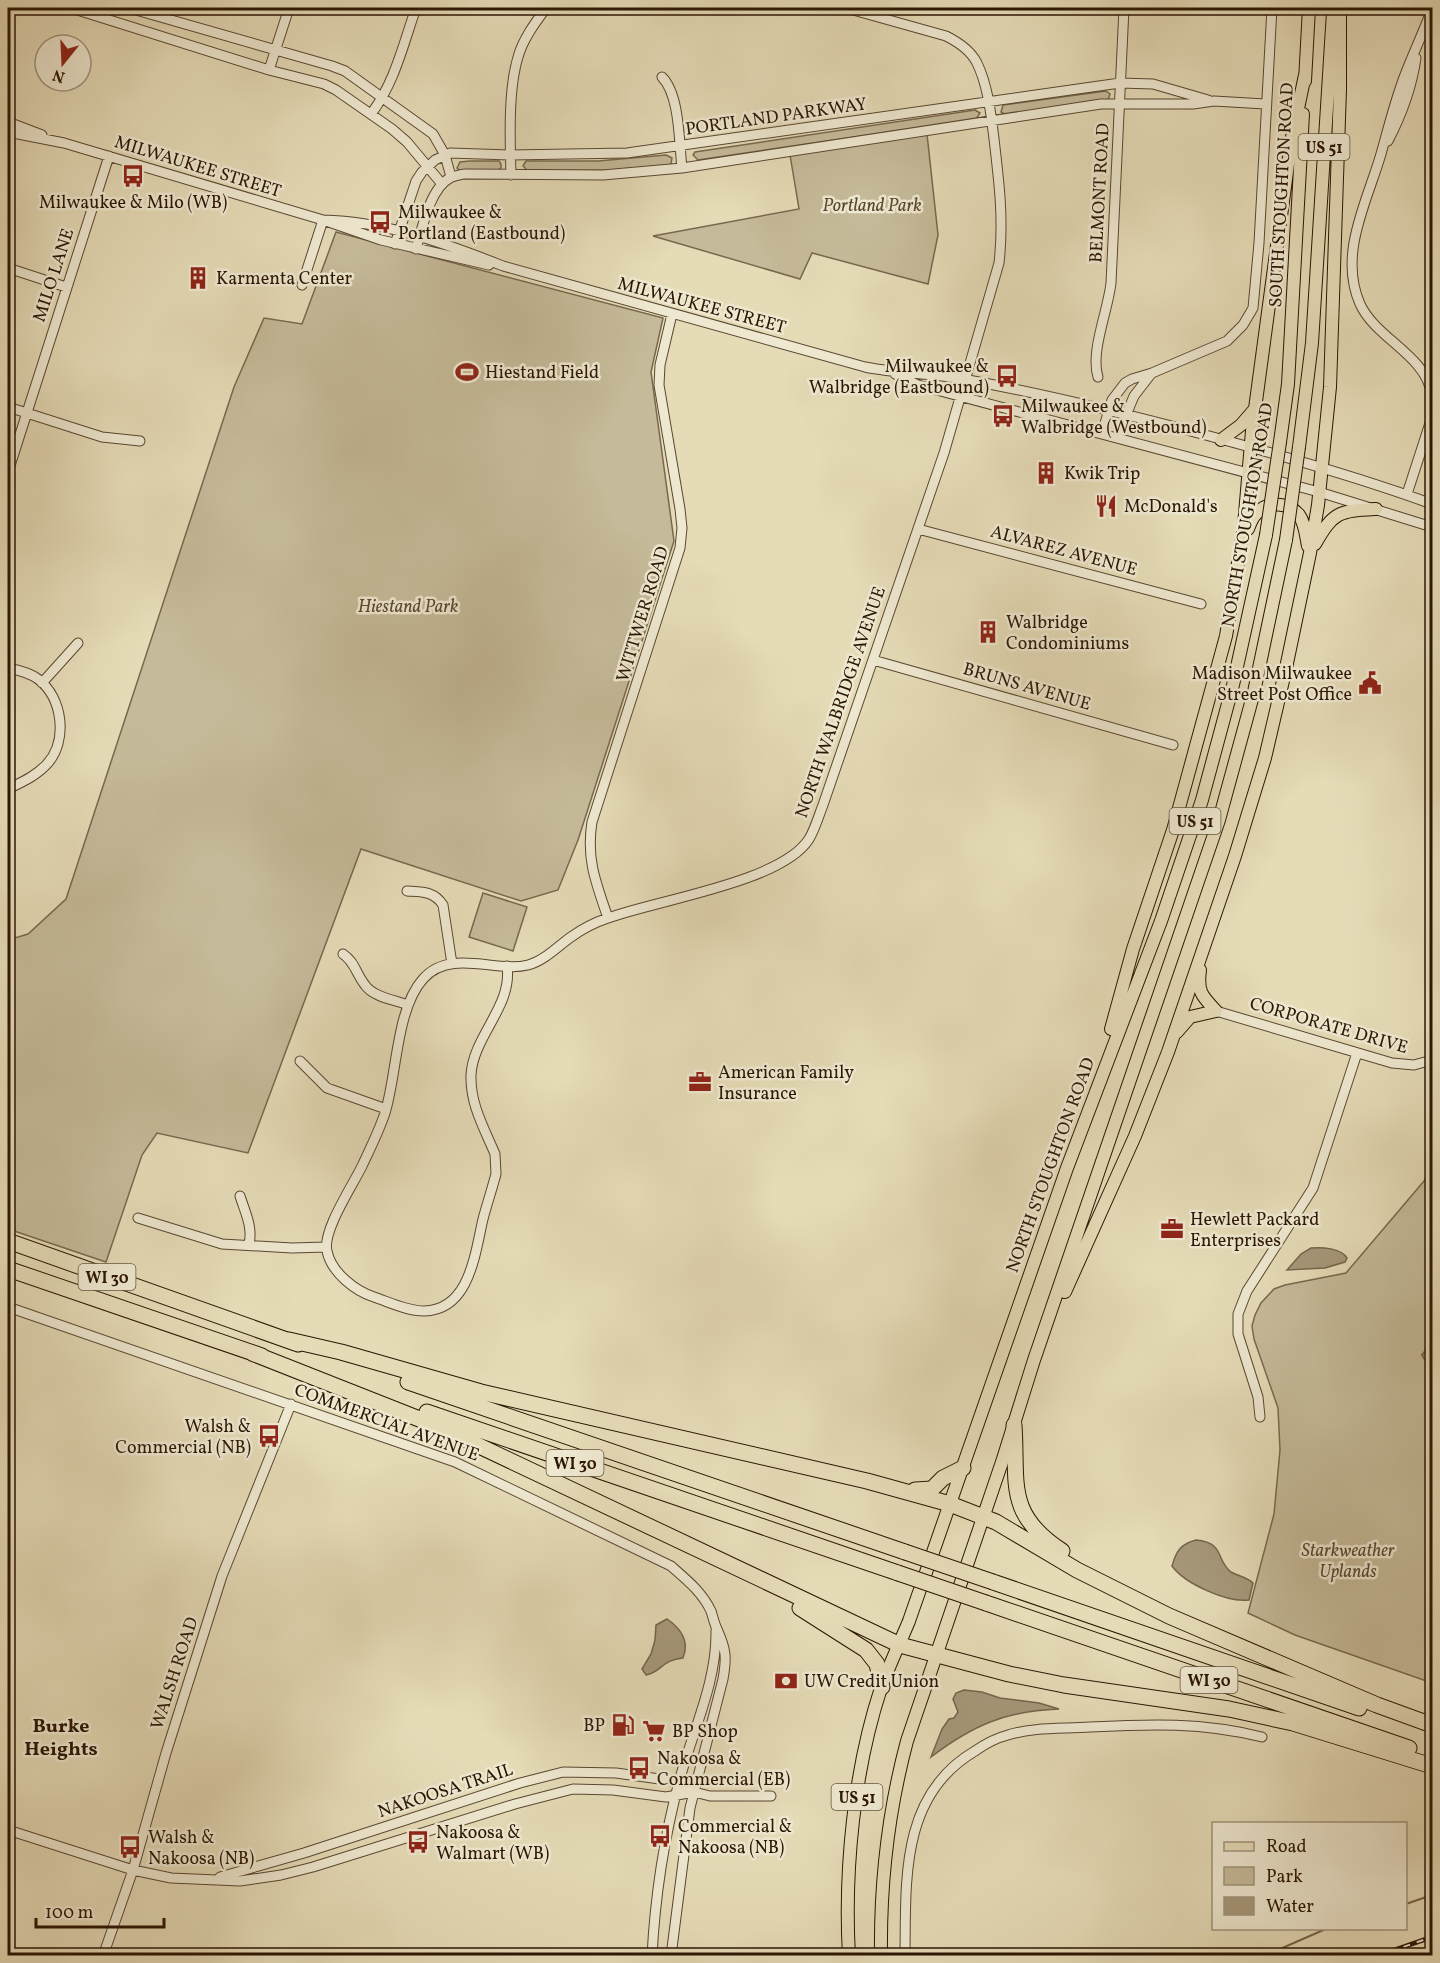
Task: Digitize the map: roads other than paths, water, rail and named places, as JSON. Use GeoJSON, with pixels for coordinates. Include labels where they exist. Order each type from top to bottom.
{"type":"FeatureCollection","features":[{"type":"Feature","properties":{"kind":"highway","name":"WI 30"},"geometry":{"type":"LineString","coordinates":[[8,1242],[1432,1733]]}},
{"type":"Feature","properties":{"kind":"highway","name":"WI 30"},"geometry":{"type":"LineString","coordinates":[[8,1269],[1432,1757]]}},
{"type":"Feature","properties":{"kind":"highway"},"geometry":{"type":"LineString","coordinates":[[289,1340],[341,1352],[481,1392],[900,1489],[950,1504],[983,1516],[1077,1570],[1169,1616],[1326,1684],[1432,1725]]}},
{"type":"Feature","properties":{"kind":"highway"},"geometry":{"type":"LineString","coordinates":[[252,1353],[437,1426],[604,1503],[731,1566],[900,1645],[1009,1674],[1064,1685],[1229,1709],[1293,1723],[1432,1766]]}},
{"type":"Feature","properties":{"kind":"highway"},"geometry":{"type":"LineString","coordinates":[[1014,1425],[1016,1490],[1020,1505],[1030,1523],[1050,1543],[1121,1592]]}},
{"type":"Feature","properties":{"kind":"highway"},"geometry":{"type":"LineString","coordinates":[[900,1489],[932,1489],[943,1478],[963,1468]]}},
{"type":"Feature","properties":{"kind":"highway"},"geometry":{"type":"LineString","coordinates":[[731,1566],[861,1645],[877,1664],[882,1687]]}},
{"type":"Feature","properties":{"kind":"main road","name":"SOUTH STOUGHTON ROAD"},"geometry":{"type":"LineString","coordinates":[[1288,384],[1309,8]]}},
{"type":"Feature","properties":{"kind":"main road","name":"US 51"},"geometry":{"type":"LineString","coordinates":[[880,1956],[883,1874],[890,1814],[907,1741],[1034,1360],[1219,820],[1254,692],[1286,540],[1308,387],[1317,286],[1333,8]]}},
{"type":"Feature","properties":{"kind":"main road"},"geometry":{"type":"LineString","coordinates":[[1034,1360],[1135,1136],[1168,1052],[1235,856],[1265,758],[1310,553],[1330,387],[1340,89],[1340,8]]}},
{"type":"Feature","properties":{"kind":"main road"},"geometry":{"type":"LineString","coordinates":[[1093,1097],[1133,949],[1173,830],[1226,636],[1241,549],[1255,409],[1291,142],[1305,75]]}},
{"type":"Feature","properties":{"kind":"main road","name":"NORTH STOUGHTON ROAD"},"geometry":{"type":"LineString","coordinates":[[849,1956],[848,1897],[853,1832],[866,1749],[882,1687],[900,1645],[1093,1097],[1161,921],[1202,800],[1233,685],[1266,535],[1288,384]]}},
{"type":"Feature","properties":{"kind":"main road"},"geometry":{"type":"LineString","coordinates":[[1221,440],[1247,419],[1255,409]]}},
{"type":"Feature","properties":{"kind":"main road"},"geometry":{"type":"LineString","coordinates":[[1241,549],[1256,513],[1269,505],[1277,504],[1298,513],[1302,520],[1310,553]]}},
{"type":"Feature","properties":{"kind":"main road"},"geometry":{"type":"LineString","coordinates":[[1310,553],[1327,524],[1335,516],[1348,511],[1377,509]]}},
{"type":"Feature","properties":{"kind":"main road"},"geometry":{"type":"LineString","coordinates":[[1206,942],[1199,989],[1202,996],[1216,1011]]}},
{"type":"Feature","properties":{"kind":"main road"},"geometry":{"type":"LineString","coordinates":[[1168,1052],[1183,1022],[1198,1014],[1216,1011]]}},
{"type":"Feature","properties":{"kind":"street"},"geometry":{"type":"LineString","coordinates":[[8,15],[10,8]]}},
{"type":"Feature","properties":{"kind":"street"},"geometry":{"type":"LineString","coordinates":[[71,8],[270,70],[324,84],[371,114],[407,142],[442,184]]}},
{"type":"Feature","properties":{"kind":"street"},"geometry":{"type":"LineString","coordinates":[[129,8],[338,69],[383,97],[433,135],[445,155],[451,177],[442,184],[429,207],[416,249]]}},
{"type":"Feature","properties":{"kind":"street"},"geometry":{"type":"LineString","coordinates":[[270,70],[289,8]]}},
{"type":"Feature","properties":{"kind":"street"},"geometry":{"type":"LineString","coordinates":[[371,114],[383,97],[397,65],[416,8]]}},
{"type":"Feature","properties":{"kind":"street"},"geometry":{"type":"LineString","coordinates":[[511,175],[513,88],[518,56],[529,32],[546,8]]}},
{"type":"Feature","properties":{"kind":"street","name":"NORTH WALBRIDGE AVENUE"},"geometry":{"type":"LineString","coordinates":[[326,1247],[327,1237],[333,1223],[362,1167],[386,1109],[408,1005],[423,979],[434,970],[461,962],[516,967],[536,962],[573,935],[608,918],[667,902],[784,862],[809,839],[873,660],[962,397],[999,263],[1002,236],[1000,191],[992,120],[983,79],[976,61],[969,52],[952,39],[846,8]]}},
{"type":"Feature","properties":{"kind":"street","name":"BELMONT ROAD"},"geometry":{"type":"LineString","coordinates":[[1098,378],[1095,363],[1111,283],[1124,8]]}},
{"type":"Feature","properties":{"kind":"street"},"geometry":{"type":"LineString","coordinates":[[1102,434],[1112,400],[1125,383],[1227,341],[1243,325],[1253,308],[1259,243],[1272,8]]}},
{"type":"Feature","properties":{"kind":"street"},"geometry":{"type":"LineString","coordinates":[[1432,9],[1418,48],[1412,78],[1397,123],[1381,153],[1360,216],[1354,240],[1353,266],[1359,302],[1369,318],[1415,363],[1428,383],[1432,395]]}},
{"type":"Feature","properties":{"kind":"street"},"geometry":{"type":"LineString","coordinates":[[157,35],[162,18]]}},
{"type":"Feature","properties":{"kind":"street"},"geometry":{"type":"LineString","coordinates":[[662,77],[672,92],[682,168]]}},
{"type":"Feature","properties":{"kind":"street","name":"PORTLAND PARKWAY"},"geometry":{"type":"LineString","coordinates":[[395,244],[416,181],[435,160],[445,155],[462,152],[510,155],[627,153],[1120,83],[1153,84],[1214,101]]}},
{"type":"Feature","properties":{"kind":"street","name":"PORTLAND PARKWAY"},"geometry":{"type":"LineString","coordinates":[[451,177],[464,174],[603,175],[682,168],[992,120],[1120,103],[1192,104],[1214,101],[1265,104]]}},
{"type":"Feature","properties":{"kind":"street","name":"MILWAUKEE STREET"},"geometry":{"type":"LineString","coordinates":[[8,122],[64,143],[323,220],[358,234],[416,249],[503,266]]}},
{"type":"Feature","properties":{"kind":"street","name":"MILWAUKEE STREET"},"geometry":{"type":"LineString","coordinates":[[8,132],[64,143]]}},
{"type":"Feature","properties":{"kind":"street","name":"MILO LANE"},"geometry":{"type":"LineString","coordinates":[[8,472],[109,156]]}},
{"type":"Feature","properties":{"kind":"street"},"geometry":{"type":"LineString","coordinates":[[302,285],[323,220]]}},
{"type":"Feature","properties":{"kind":"street","name":"MILWAUKEE STREET"},"geometry":{"type":"LineString","coordinates":[[323,220],[346,220],[399,231],[503,266],[893,373],[918,385],[1319,492],[1432,527]]}},
{"type":"Feature","properties":{"kind":"street"},"geometry":{"type":"LineString","coordinates":[[8,268],[66,287]]}},
{"type":"Feature","properties":{"kind":"street","name":"WITTWER ROAD"},"geometry":{"type":"LineString","coordinates":[[608,918],[590,856],[589,842],[592,822],[666,595],[681,540],[680,509],[659,384],[660,365],[672,314]]}},
{"type":"Feature","properties":{"kind":"street","name":"MILWAUKEE STREET"},"geometry":{"type":"LineString","coordinates":[[893,373],[921,373],[967,379],[1126,414],[1321,468],[1432,504]]}},
{"type":"Feature","properties":{"kind":"street"},"geometry":{"type":"LineString","coordinates":[[1117,437],[1138,389],[1152,373]]}},
{"type":"Feature","properties":{"kind":"street"},"geometry":{"type":"LineString","coordinates":[[8,407],[102,437],[140,441]]}},
{"type":"Feature","properties":{"kind":"street"},"geometry":{"type":"LineString","coordinates":[[1407,494],[1432,417]]}},
{"type":"Feature","properties":{"kind":"street","name":"ALVAREZ AVENUE"},"geometry":{"type":"LineString","coordinates":[[918,529],[1201,604]]}},
{"type":"Feature","properties":{"kind":"street"},"geometry":{"type":"LineString","coordinates":[[42,683],[78,643]]}},
{"type":"Feature","properties":{"kind":"street","name":"BRUNS AVENUE"},"geometry":{"type":"LineString","coordinates":[[873,660],[1173,745]]}},
{"type":"Feature","properties":{"kind":"street"},"geometry":{"type":"LineString","coordinates":[[8,669],[35,677],[42,683],[49,690],[56,704],[60,720],[60,737],[49,762],[33,776],[8,789]]}},
{"type":"Feature","properties":{"kind":"street"},"geometry":{"type":"LineString","coordinates":[[407,891],[430,893],[443,905],[452,964]]}},
{"type":"Feature","properties":{"kind":"street"},"geometry":{"type":"LineString","coordinates":[[343,954],[352,959],[366,987],[384,997],[408,1005]]}},
{"type":"Feature","properties":{"kind":"street"},"geometry":{"type":"LineString","coordinates":[[138,1218],[211,1241],[292,1248],[326,1247],[339,1273],[365,1294],[420,1311],[438,1309],[447,1305],[465,1283],[476,1254],[483,1218],[496,1174],[495,1154],[475,1107],[472,1092],[472,1064],[504,996],[508,981],[507,966]]}},
{"type":"Feature","properties":{"kind":"street","name":"CORPORATE DRIVE"},"geometry":{"type":"LineString","coordinates":[[1216,1011],[1357,1053],[1407,1065],[1422,1064],[1432,1060]]}},
{"type":"Feature","properties":{"kind":"street"},"geometry":{"type":"LineString","coordinates":[[1260,1417],[1258,1396],[1238,1334],[1238,1314],[1247,1292],[1313,1188],[1357,1053]]}},
{"type":"Feature","properties":{"kind":"street"},"geometry":{"type":"LineString","coordinates":[[300,1061],[327,1088],[386,1109]]}},
{"type":"Feature","properties":{"kind":"street"},"geometry":{"type":"LineString","coordinates":[[240,1196],[252,1234],[249,1244]]}},
{"type":"Feature","properties":{"kind":"street","name":"COMMERCIAL AVENUE"},"geometry":{"type":"LineString","coordinates":[[8,1307],[455,1462],[671,1566],[699,1591],[709,1608],[725,1648],[725,1670],[688,1821],[671,1956]]}},
{"type":"Feature","properties":{"kind":"street","name":"WALSH ROAD"},"geometry":{"type":"LineString","coordinates":[[103,1956],[133,1870],[166,1753],[222,1576],[291,1404]]}},
{"type":"Feature","properties":{"kind":"street","name":"COMMERCIAL AVENUE"},"geometry":{"type":"LineString","coordinates":[[652,1956],[667,1838],[679,1783],[714,1665],[716,1628]]}},
{"type":"Feature","properties":{"kind":"street"},"geometry":{"type":"LineString","coordinates":[[905,1956],[906,1895],[914,1828],[921,1811],[941,1778],[966,1756],[987,1743],[1009,1734],[1054,1729],[1164,1724],[1231,1729],[1262,1737]]}},
{"type":"Feature","properties":{"kind":"street","name":"NAKOOSA TRAIL"},"geometry":{"type":"LineString","coordinates":[[208,1879],[294,1857],[544,1775],[576,1771],[606,1772],[667,1780],[679,1783],[694,1792],[716,1797],[771,1796]]}},
{"type":"Feature","properties":{"kind":"street","name":"NAKOOSA TRAIL"},"geometry":{"type":"LineString","coordinates":[[8,1830],[133,1870],[171,1878],[240,1881],[281,1875],[515,1804],[573,1789],[613,1790],[653,1796],[676,1796],[694,1792]]}},
{"type":"Feature","properties":{"kind":"water"},"geometry":{"type":"Polygon","coordinates":[[[1311,1248],[1336,1250],[1347,1258],[1345,1262],[1325,1268],[1287,1270],[1301,1254],[1311,1248]]]}},
{"type":"Feature","properties":{"kind":"water"},"geometry":{"type":"Polygon","coordinates":[[[1196,1540],[1216,1548],[1231,1572],[1253,1583],[1249,1600],[1230,1598],[1207,1591],[1178,1573],[1172,1566],[1175,1557],[1186,1544],[1196,1540]]]}},
{"type":"Feature","properties":{"kind":"water"},"geometry":{"type":"Polygon","coordinates":[[[667,1619],[683,1636],[685,1652],[683,1658],[670,1661],[646,1675],[642,1669],[651,1654],[656,1625],[667,1619]]]}},
{"type":"Feature","properties":{"kind":"water"},"geometry":{"type":"Polygon","coordinates":[[[964,1690],[1039,1703],[1059,1709],[1023,1713],[991,1722],[961,1736],[931,1757],[942,1729],[958,1712],[953,1699],[956,1693],[964,1690]]]}},
{"type":"Feature","properties":{"kind":"waterway"},"geometry":{"type":"LineString","coordinates":[[1432,1343],[1422,1355],[1432,1371]]}},
{"type":"Feature","properties":{"kind":"waterway"},"geometry":{"type":"LineString","coordinates":[[1407,1904],[1432,1895]]}},
{"type":"Feature","properties":{"kind":"waterway"},"geometry":{"type":"LineString","coordinates":[[1264,1956],[1323,1930]]}},
{"type":"Feature","properties":{"kind":"railway"},"geometry":{"type":"LineString","coordinates":[[1377,1956],[1432,1937]]}},
{"type":"Feature","properties":{"kind":"place","name":"Milwaukee & Milo (WB)"},"geometry":{"type":"Point","coordinates":[133,176]}},
{"type":"Feature","properties":{"kind":"place","name":"Milwaukee & Portland (Eastbound)"},"geometry":{"type":"Point","coordinates":[380,222]}},
{"type":"Feature","properties":{"kind":"place","name":"Karmenta Center"},"geometry":{"type":"Point","coordinates":[198,278]}},
{"type":"Feature","properties":{"kind":"place","name":"Hiestand Field"},"geometry":{"type":"Point","coordinates":[467,372]}},
{"type":"Feature","properties":{"kind":"place","name":"Milwaukee & Walbridge (Eastbound)"},"geometry":{"type":"Point","coordinates":[1007,376]}},
{"type":"Feature","properties":{"kind":"place","name":"Milwaukee & Walbridge (Westbound)"},"geometry":{"type":"Point","coordinates":[1003,416]}},
{"type":"Feature","properties":{"kind":"place","name":"Kwik Trip"},"geometry":{"type":"Point","coordinates":[1046,473]}},
{"type":"Feature","properties":{"kind":"place","name":"McDonald's"},"geometry":{"type":"Point","coordinates":[1106,506]}},
{"type":"Feature","properties":{"kind":"place","name":"Walbridge Condominiums"},"geometry":{"type":"Point","coordinates":[988,632]}},
{"type":"Feature","properties":{"kind":"place","name":"Madison Milwaukee Street Post Office"},"geometry":{"type":"Point","coordinates":[1370,683]}},
{"type":"Feature","properties":{"kind":"place","name":"American Family Insurance"},"geometry":{"type":"Point","coordinates":[700,1082]}},
{"type":"Feature","properties":{"kind":"place","name":"Hewlett Packard Enterprises"},"geometry":{"type":"Point","coordinates":[1172,1229]}},
{"type":"Feature","properties":{"kind":"place","name":"Walsh & Commercial (NB)"},"geometry":{"type":"Point","coordinates":[269,1436]}},
{"type":"Feature","properties":{"kind":"place","name":"UW Credit Union"},"geometry":{"type":"Point","coordinates":[786,1681]}},
{"type":"Feature","properties":{"kind":"place","name":"BP"},"geometry":{"type":"Point","coordinates":[623,1725]}},
{"type":"Feature","properties":{"kind":"place","name":"BP Shop"},"geometry":{"type":"Point","coordinates":[654,1731]}},
{"type":"Feature","properties":{"kind":"place","name":"Nakoosa & Commercial (EB)"},"geometry":{"type":"Point","coordinates":[639,1768]}},
{"type":"Feature","properties":{"kind":"place","name":"Commercial & Nakoosa (NB)"},"geometry":{"type":"Point","coordinates":[660,1836]}},
{"type":"Feature","properties":{"kind":"place","name":"Nakoosa & Walmart (WB)"},"geometry":{"type":"Point","coordinates":[418,1842]}},
{"type":"Feature","properties":{"kind":"place","name":"Walsh & Nakoosa (NB)"},"geometry":{"type":"Point","coordinates":[130,1847]}},
{"type":"Feature","properties":{"kind":"district","name":"Burke Heights"},"geometry":{"type":"Point","coordinates":[61,1736]}},
{"type":"Feature","properties":{"kind":"park label","name":"Portland Park"},"geometry":{"type":"Point","coordinates":[872,205]}},
{"type":"Feature","properties":{"kind":"park label","name":"Hiestand Park"},"geometry":{"type":"Point","coordinates":[408,606]}},
{"type":"Feature","properties":{"kind":"park label","name":"Starkweather Uplands"},"geometry":{"type":"Point","coordinates":[1348,1560]}}]}
